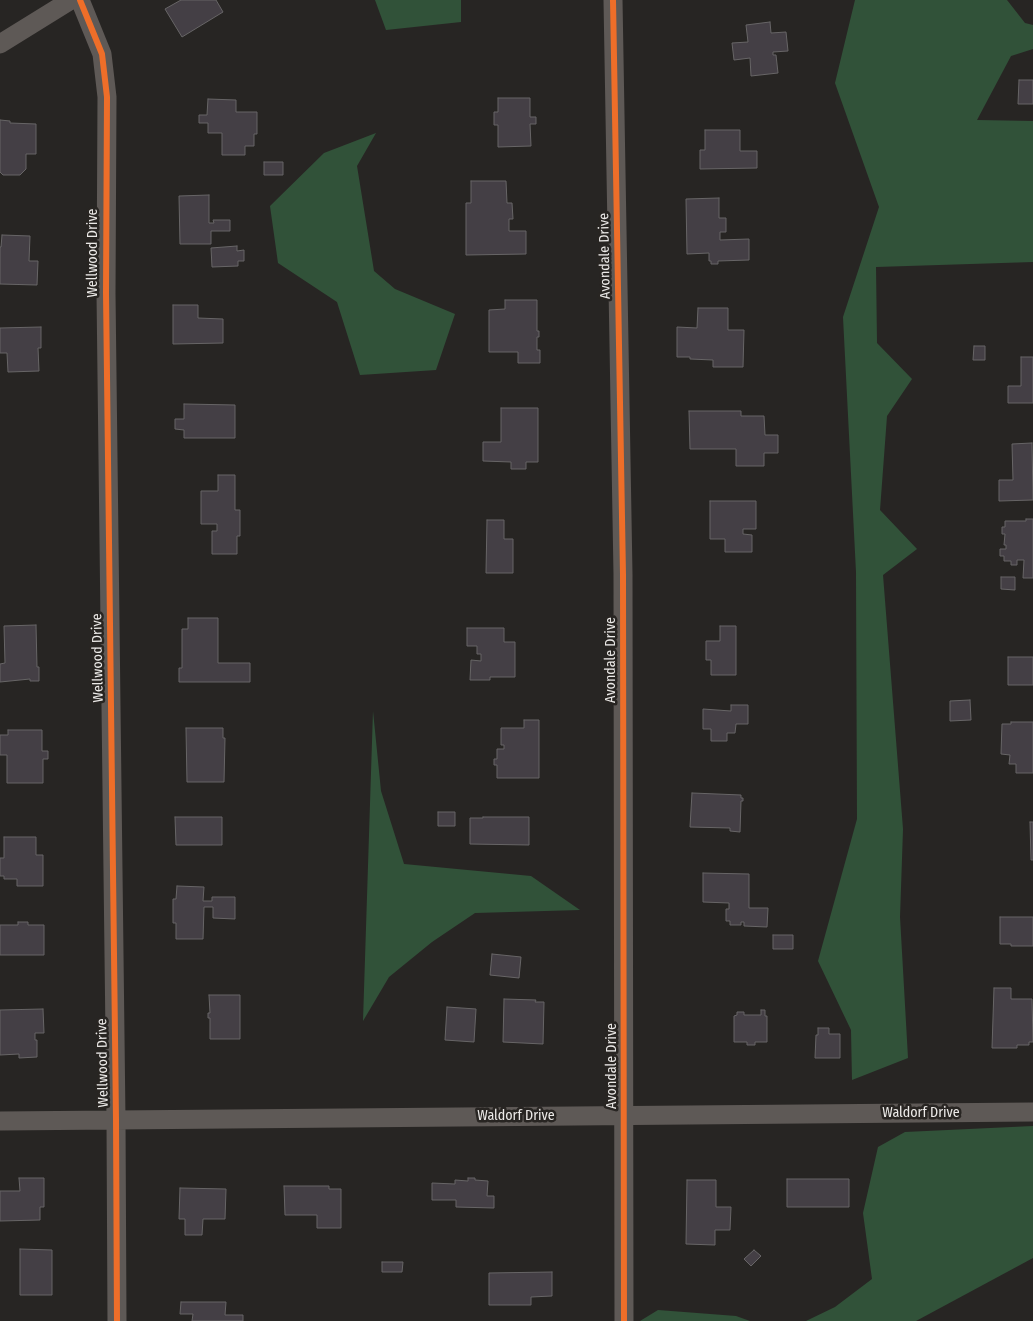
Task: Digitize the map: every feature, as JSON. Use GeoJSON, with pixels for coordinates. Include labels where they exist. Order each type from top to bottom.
{"type":"FeatureCollection","features":[{"type":"Feature","properties":{"kind":"street"},"geometry":{"type":"LineString","coordinates":[[0,44],[71,0]]}},
{"type":"Feature","properties":{"kind":"street","name":"Wellwood Drive"},"geometry":{"type":"LineString","coordinates":[[80,0],[102,54],[107,97],[106,292],[117,1321]]}},
{"type":"Feature","properties":{"kind":"street","name":"Avondale Drive"},"geometry":{"type":"LineString","coordinates":[[613,0],[623,574],[624,1321]]}},
{"type":"Feature","properties":{"kind":"street","name":"Waldorf Drive"},"geometry":{"type":"LineString","coordinates":[[0,1121],[1033,1112]]}},
{"type":"Feature","properties":{"kind":"green space"},"geometry":{"type":"Polygon","coordinates":[[[375,0],[461,0],[461,22],[386,30],[375,0]]]}},
{"type":"Feature","properties":{"kind":"green space"},"geometry":{"type":"Polygon","coordinates":[[[855,0],[1007,0],[1025,23],[1033,25],[1033,49],[1011,56],[977,120],[1033,121],[1033,262],[876,267],[877,343],[912,379],[887,416],[880,510],[917,549],[883,575],[903,829],[900,917],[908,1058],[852,1080],[851,1030],[818,961],[857,819],[856,572],[843,317],[879,207],[835,83],[855,0]]]}},
{"type":"Feature","properties":{"kind":"green space"},"geometry":{"type":"Polygon","coordinates":[[[376,133],[357,166],[374,271],[395,289],[455,314],[436,370],[360,375],[337,302],[278,263],[270,206],[324,153],[376,133]]]}},
{"type":"Feature","properties":{"kind":"green space"},"geometry":{"type":"Polygon","coordinates":[[[373,711],[381,791],[404,864],[531,876],[580,910],[475,913],[432,942],[389,977],[363,1021],[373,711]]]}},
{"type":"Feature","properties":{"kind":"green space"},"geometry":{"type":"Polygon","coordinates":[[[1033,1126],[1033,1258],[916,1321],[806,1321],[835,1307],[872,1279],[863,1213],[878,1147],[905,1132],[1033,1126]]]}},
{"type":"Feature","properties":{"kind":"green space"},"geometry":{"type":"Polygon","coordinates":[[[658,1310],[736,1316],[750,1321],[640,1321],[658,1310]]]}},
{"type":"Feature","properties":{"kind":"building"},"geometry":{"type":"Polygon","coordinates":[[[181,0],[216,0],[223,12],[182,37],[165,9],[181,0]]]}},
{"type":"Feature","properties":{"kind":"building"},"geometry":{"type":"Polygon","coordinates":[[[770,22],[771,33],[786,32],[788,51],[773,52],[773,55],[776,55],[778,73],[751,76],[750,58],[734,60],[732,43],[748,42],[746,25],[770,22]]]}},
{"type":"Feature","properties":{"kind":"building"},"geometry":{"type":"Polygon","coordinates":[[[1019,80],[1033,80],[1033,104],[1018,104],[1019,80]]]}},
{"type":"Feature","properties":{"kind":"building"},"geometry":{"type":"Polygon","coordinates":[[[498,98],[530,98],[530,117],[536,117],[536,124],[530,124],[531,146],[498,147],[498,125],[494,125],[494,112],[498,112],[498,98]]]}},
{"type":"Feature","properties":{"kind":"building"},"geometry":{"type":"Polygon","coordinates":[[[208,99],[236,100],[236,112],[257,112],[257,134],[254,134],[254,146],[245,146],[245,155],[222,155],[222,133],[208,133],[208,123],[199,123],[199,115],[207,115],[208,99]]]}},
{"type":"Feature","properties":{"kind":"building"},"geometry":{"type":"Polygon","coordinates":[[[0,120],[10,121],[10,123],[36,124],[36,154],[26,154],[26,169],[20,175],[3,175],[0,172],[0,120]]]}},
{"type":"Feature","properties":{"kind":"building"},"geometry":{"type":"Polygon","coordinates":[[[705,130],[740,130],[740,151],[757,151],[757,168],[700,169],[700,150],[705,150],[705,130]]]}},
{"type":"Feature","properties":{"kind":"building"},"geometry":{"type":"Polygon","coordinates":[[[264,162],[283,162],[283,175],[264,175],[264,162]]]}},
{"type":"Feature","properties":{"kind":"building"},"geometry":{"type":"Polygon","coordinates":[[[471,181],[506,181],[507,203],[512,203],[513,219],[509,219],[509,231],[526,231],[526,254],[466,255],[466,203],[471,203],[471,181]]]}},
{"type":"Feature","properties":{"kind":"building"},"geometry":{"type":"Polygon","coordinates":[[[209,195],[209,223],[214,223],[213,220],[230,220],[230,231],[211,231],[211,244],[180,244],[179,196],[209,195]]]}},
{"type":"Feature","properties":{"kind":"building"},"geometry":{"type":"Polygon","coordinates":[[[719,198],[719,218],[726,218],[726,232],[720,232],[720,240],[749,239],[749,260],[718,261],[718,264],[711,264],[709,253],[687,254],[686,199],[719,198]]]}},
{"type":"Feature","properties":{"kind":"building"},"geometry":{"type":"Polygon","coordinates":[[[2,235],[30,236],[29,261],[38,261],[37,285],[0,284],[0,247],[2,235]]]}},
{"type":"Feature","properties":{"kind":"building"},"geometry":{"type":"Polygon","coordinates":[[[237,246],[237,251],[244,250],[244,261],[238,261],[238,266],[212,267],[211,248],[237,246]]]}},
{"type":"Feature","properties":{"kind":"building"},"geometry":{"type":"Polygon","coordinates":[[[505,300],[537,300],[537,331],[539,331],[539,337],[537,337],[537,350],[540,350],[540,363],[518,363],[518,352],[489,352],[489,310],[505,309],[505,300]]]}},
{"type":"Feature","properties":{"kind":"building"},"geometry":{"type":"Polygon","coordinates":[[[173,305],[198,305],[198,318],[223,319],[223,343],[173,344],[173,305]]]}},
{"type":"Feature","properties":{"kind":"building"},"geometry":{"type":"Polygon","coordinates":[[[698,308],[728,308],[728,330],[744,330],[743,367],[713,367],[713,360],[677,357],[677,327],[697,328],[698,308]]]}},
{"type":"Feature","properties":{"kind":"building"},"geometry":{"type":"Polygon","coordinates":[[[41,327],[41,348],[38,348],[39,371],[8,372],[7,353],[0,353],[0,328],[41,327]]]}},
{"type":"Feature","properties":{"kind":"building"},"geometry":{"type":"Polygon","coordinates":[[[974,346],[985,346],[985,360],[973,360],[974,346]]]}},
{"type":"Feature","properties":{"kind":"building"},"geometry":{"type":"Polygon","coordinates":[[[1021,357],[1033,357],[1033,403],[1008,403],[1008,386],[1021,386],[1021,357]]]}},
{"type":"Feature","properties":{"kind":"building"},"geometry":{"type":"Polygon","coordinates":[[[184,404],[235,405],[235,438],[184,438],[184,430],[175,429],[175,419],[184,419],[184,404]]]}},
{"type":"Feature","properties":{"kind":"building"},"geometry":{"type":"Polygon","coordinates":[[[501,408],[538,408],[538,462],[526,462],[526,469],[511,469],[511,462],[483,461],[483,442],[501,442],[501,408]]]}},
{"type":"Feature","properties":{"kind":"building"},"geometry":{"type":"Polygon","coordinates":[[[689,411],[741,411],[741,416],[764,416],[765,435],[778,435],[778,453],[764,453],[764,466],[736,466],[736,449],[690,449],[689,411]]]}},
{"type":"Feature","properties":{"kind":"building"},"geometry":{"type":"Polygon","coordinates":[[[1032,443],[1033,500],[999,501],[999,480],[1013,480],[1012,444],[1032,443]]]}},
{"type":"Feature","properties":{"kind":"building"},"geometry":{"type":"Polygon","coordinates":[[[218,475],[235,475],[235,510],[240,510],[240,536],[237,536],[237,554],[212,554],[212,531],[217,531],[217,524],[201,524],[201,491],[218,491],[218,475]]]}},
{"type":"Feature","properties":{"kind":"building"},"geometry":{"type":"Polygon","coordinates":[[[710,501],[756,501],[756,529],[743,529],[743,534],[752,535],[752,552],[725,552],[725,539],[710,539],[710,501]]]}},
{"type":"Feature","properties":{"kind":"building"},"geometry":{"type":"Polygon","coordinates":[[[1026,519],[1033,519],[1033,578],[1023,578],[1024,560],[1017,560],[1017,565],[1011,565],[1011,561],[1004,561],[1004,556],[1000,556],[1000,549],[1006,549],[1006,545],[1004,545],[1005,534],[1002,534],[1002,527],[1005,527],[1005,521],[1026,521],[1026,519]]]}},
{"type":"Feature","properties":{"kind":"building"},"geometry":{"type":"Polygon","coordinates":[[[487,520],[504,520],[504,539],[513,539],[513,573],[486,573],[487,520]]]}},
{"type":"Feature","properties":{"kind":"building"},"geometry":{"type":"Polygon","coordinates":[[[1001,577],[1015,577],[1015,590],[1001,589],[1001,577]]]}},
{"type":"Feature","properties":{"kind":"building"},"geometry":{"type":"Polygon","coordinates":[[[188,618],[218,618],[218,663],[250,663],[250,682],[179,682],[179,668],[182,668],[182,629],[188,629],[188,618]]]}},
{"type":"Feature","properties":{"kind":"building"},"geometry":{"type":"Polygon","coordinates":[[[36,625],[39,681],[30,681],[30,679],[0,682],[0,664],[5,663],[4,626],[36,625]]]}},
{"type":"Feature","properties":{"kind":"building"},"geometry":{"type":"Polygon","coordinates":[[[720,626],[736,626],[736,675],[711,675],[711,660],[706,660],[706,641],[720,641],[720,626]]]}},
{"type":"Feature","properties":{"kind":"building"},"geometry":{"type":"Polygon","coordinates":[[[467,628],[504,628],[504,642],[515,642],[515,677],[490,677],[490,680],[470,680],[471,660],[481,661],[481,654],[477,654],[477,646],[467,646],[467,628]]]}},
{"type":"Feature","properties":{"kind":"building"},"geometry":{"type":"Polygon","coordinates":[[[1008,657],[1033,657],[1033,685],[1008,685],[1008,657]]]}},
{"type":"Feature","properties":{"kind":"building"},"geometry":{"type":"Polygon","coordinates":[[[970,700],[971,720],[950,721],[950,701],[970,700]]]}},
{"type":"Feature","properties":{"kind":"building"},"geometry":{"type":"Polygon","coordinates":[[[731,705],[748,705],[748,724],[736,724],[735,733],[727,733],[727,741],[711,741],[711,729],[703,729],[703,709],[731,711],[731,705]]]}},
{"type":"Feature","properties":{"kind":"building"},"geometry":{"type":"Polygon","coordinates":[[[524,720],[539,720],[539,778],[497,778],[497,765],[494,765],[494,759],[497,759],[497,749],[504,749],[504,745],[501,745],[501,728],[524,728],[524,720]]]}},
{"type":"Feature","properties":{"kind":"building"},"geometry":{"type":"Polygon","coordinates":[[[1011,722],[1033,722],[1033,773],[1016,773],[1016,764],[1009,764],[1010,755],[1001,754],[1002,724],[1011,724],[1011,722]]]}},
{"type":"Feature","properties":{"kind":"building"},"geometry":{"type":"Polygon","coordinates":[[[186,728],[223,728],[223,738],[225,738],[224,782],[187,782],[186,728]]]}},
{"type":"Feature","properties":{"kind":"building"},"geometry":{"type":"Polygon","coordinates":[[[8,730],[42,730],[42,751],[48,751],[48,759],[43,759],[43,783],[7,783],[7,755],[0,755],[0,735],[8,735],[8,730]]]}},
{"type":"Feature","properties":{"kind":"building"},"geometry":{"type":"Polygon","coordinates":[[[692,793],[741,795],[743,801],[741,801],[740,832],[730,831],[730,828],[690,827],[692,793]]]}},
{"type":"Feature","properties":{"kind":"building"},"geometry":{"type":"Polygon","coordinates":[[[438,812],[455,812],[455,826],[438,826],[438,812]]]}},
{"type":"Feature","properties":{"kind":"building"},"geometry":{"type":"Polygon","coordinates":[[[175,817],[222,817],[222,845],[176,845],[175,817]]]}},
{"type":"Feature","properties":{"kind":"building"},"geometry":{"type":"Polygon","coordinates":[[[529,817],[529,845],[470,844],[470,818],[529,817]]]}},
{"type":"Feature","properties":{"kind":"building"},"geometry":{"type":"Polygon","coordinates":[[[1030,822],[1033,822],[1033,860],[1031,860],[1030,822]]]}},
{"type":"Feature","properties":{"kind":"building"},"geometry":{"type":"Polygon","coordinates":[[[4,837],[36,837],[36,855],[43,855],[43,886],[17,886],[17,879],[4,879],[4,876],[0,876],[0,858],[4,858],[4,837]]]}},
{"type":"Feature","properties":{"kind":"building"},"geometry":{"type":"Polygon","coordinates":[[[703,873],[749,874],[749,908],[768,908],[767,927],[744,926],[744,922],[741,922],[741,925],[730,925],[730,921],[726,921],[726,909],[729,909],[729,903],[703,902],[703,873]]]}},
{"type":"Feature","properties":{"kind":"building"},"geometry":{"type":"Polygon","coordinates":[[[177,886],[204,887],[203,901],[212,901],[212,897],[235,897],[235,919],[213,918],[213,907],[204,907],[203,939],[176,939],[176,923],[173,923],[173,899],[176,899],[177,886]]]}},
{"type":"Feature","properties":{"kind":"building"},"geometry":{"type":"Polygon","coordinates":[[[1000,917],[1033,917],[1033,946],[1000,944],[1000,917]]]}},
{"type":"Feature","properties":{"kind":"building"},"geometry":{"type":"Polygon","coordinates":[[[18,922],[28,922],[28,925],[44,925],[44,955],[0,955],[0,925],[18,925],[18,922]]]}},
{"type":"Feature","properties":{"kind":"building"},"geometry":{"type":"Polygon","coordinates":[[[773,935],[793,935],[793,949],[773,949],[773,935]]]}},
{"type":"Feature","properties":{"kind":"building"},"geometry":{"type":"Polygon","coordinates":[[[492,954],[521,957],[519,978],[490,975],[492,954]]]}},
{"type":"Feature","properties":{"kind":"building"},"geometry":{"type":"Polygon","coordinates":[[[994,988],[1011,988],[1011,999],[1032,999],[1033,1042],[1029,1042],[1029,1045],[1017,1045],[1017,1048],[992,1048],[994,988]]]}},
{"type":"Feature","properties":{"kind":"building"},"geometry":{"type":"Polygon","coordinates":[[[209,995],[240,995],[240,1039],[210,1039],[210,1018],[208,1018],[208,1013],[210,1013],[209,995]]]}},
{"type":"Feature","properties":{"kind":"building"},"geometry":{"type":"Polygon","coordinates":[[[504,999],[544,1002],[543,1044],[503,1042],[504,999]]]}},
{"type":"Feature","properties":{"kind":"building"},"geometry":{"type":"Polygon","coordinates":[[[447,1007],[476,1009],[474,1042],[445,1040],[447,1007]]]}},
{"type":"Feature","properties":{"kind":"building"},"geometry":{"type":"Polygon","coordinates":[[[43,1009],[44,1033],[35,1033],[37,1057],[19,1058],[19,1054],[0,1055],[0,1010],[43,1009]]]}},
{"type":"Feature","properties":{"kind":"building"},"geometry":{"type":"Polygon","coordinates":[[[761,1010],[765,1010],[765,1016],[767,1016],[767,1042],[755,1042],[755,1045],[747,1045],[747,1042],[734,1042],[734,1016],[737,1015],[737,1012],[744,1012],[744,1015],[761,1015],[761,1010]]]}},
{"type":"Feature","properties":{"kind":"building"},"geometry":{"type":"Polygon","coordinates":[[[818,1028],[829,1028],[829,1034],[840,1034],[840,1058],[815,1058],[818,1028]]]}},
{"type":"Feature","properties":{"kind":"building"},"geometry":{"type":"Polygon","coordinates":[[[19,1178],[44,1178],[44,1207],[40,1207],[40,1220],[0,1221],[0,1191],[20,1191],[19,1178]]]}},
{"type":"Feature","properties":{"kind":"building"},"geometry":{"type":"Polygon","coordinates":[[[468,1178],[488,1181],[487,1196],[494,1196],[494,1208],[456,1207],[456,1200],[432,1200],[432,1183],[455,1184],[455,1180],[468,1181],[468,1178]]]}},
{"type":"Feature","properties":{"kind":"building"},"geometry":{"type":"Polygon","coordinates":[[[787,1179],[849,1179],[849,1207],[787,1207],[787,1179]]]}},
{"type":"Feature","properties":{"kind":"building"},"geometry":{"type":"Polygon","coordinates":[[[687,1180],[716,1180],[716,1207],[731,1207],[730,1230],[715,1230],[715,1245],[686,1244],[687,1180]]]}},
{"type":"Feature","properties":{"kind":"building"},"geometry":{"type":"Polygon","coordinates":[[[284,1186],[329,1186],[329,1189],[341,1189],[341,1228],[317,1228],[317,1215],[285,1215],[284,1186]]]}},
{"type":"Feature","properties":{"kind":"building"},"geometry":{"type":"Polygon","coordinates":[[[180,1188],[226,1189],[225,1219],[203,1219],[202,1235],[185,1235],[185,1219],[179,1219],[180,1188]]]}},
{"type":"Feature","properties":{"kind":"building"},"geometry":{"type":"Polygon","coordinates":[[[20,1249],[52,1250],[52,1295],[20,1295],[20,1249]]]}},
{"type":"Feature","properties":{"kind":"building"},"geometry":{"type":"Polygon","coordinates":[[[754,1250],[761,1256],[751,1266],[744,1259],[754,1250]]]}},
{"type":"Feature","properties":{"kind":"building"},"geometry":{"type":"Polygon","coordinates":[[[382,1262],[403,1262],[402,1272],[382,1272],[382,1262]]]}},
{"type":"Feature","properties":{"kind":"building"},"geometry":{"type":"Polygon","coordinates":[[[552,1272],[552,1296],[531,1297],[531,1305],[489,1305],[489,1273],[552,1272]]]}},
{"type":"Feature","properties":{"kind":"building"},"geometry":{"type":"Polygon","coordinates":[[[181,1302],[226,1302],[225,1315],[243,1315],[243,1321],[192,1321],[193,1314],[180,1314],[181,1302]]]}},
{"type":"Feature","properties":{"kind":"cycle path"},"geometry":{"type":"LineString","coordinates":[[80,0],[102,54],[107,97],[106,293],[117,1321]]}},
{"type":"Feature","properties":{"kind":"cycle path"},"geometry":{"type":"LineString","coordinates":[[613,0],[623,574],[624,1321]]}}]}
